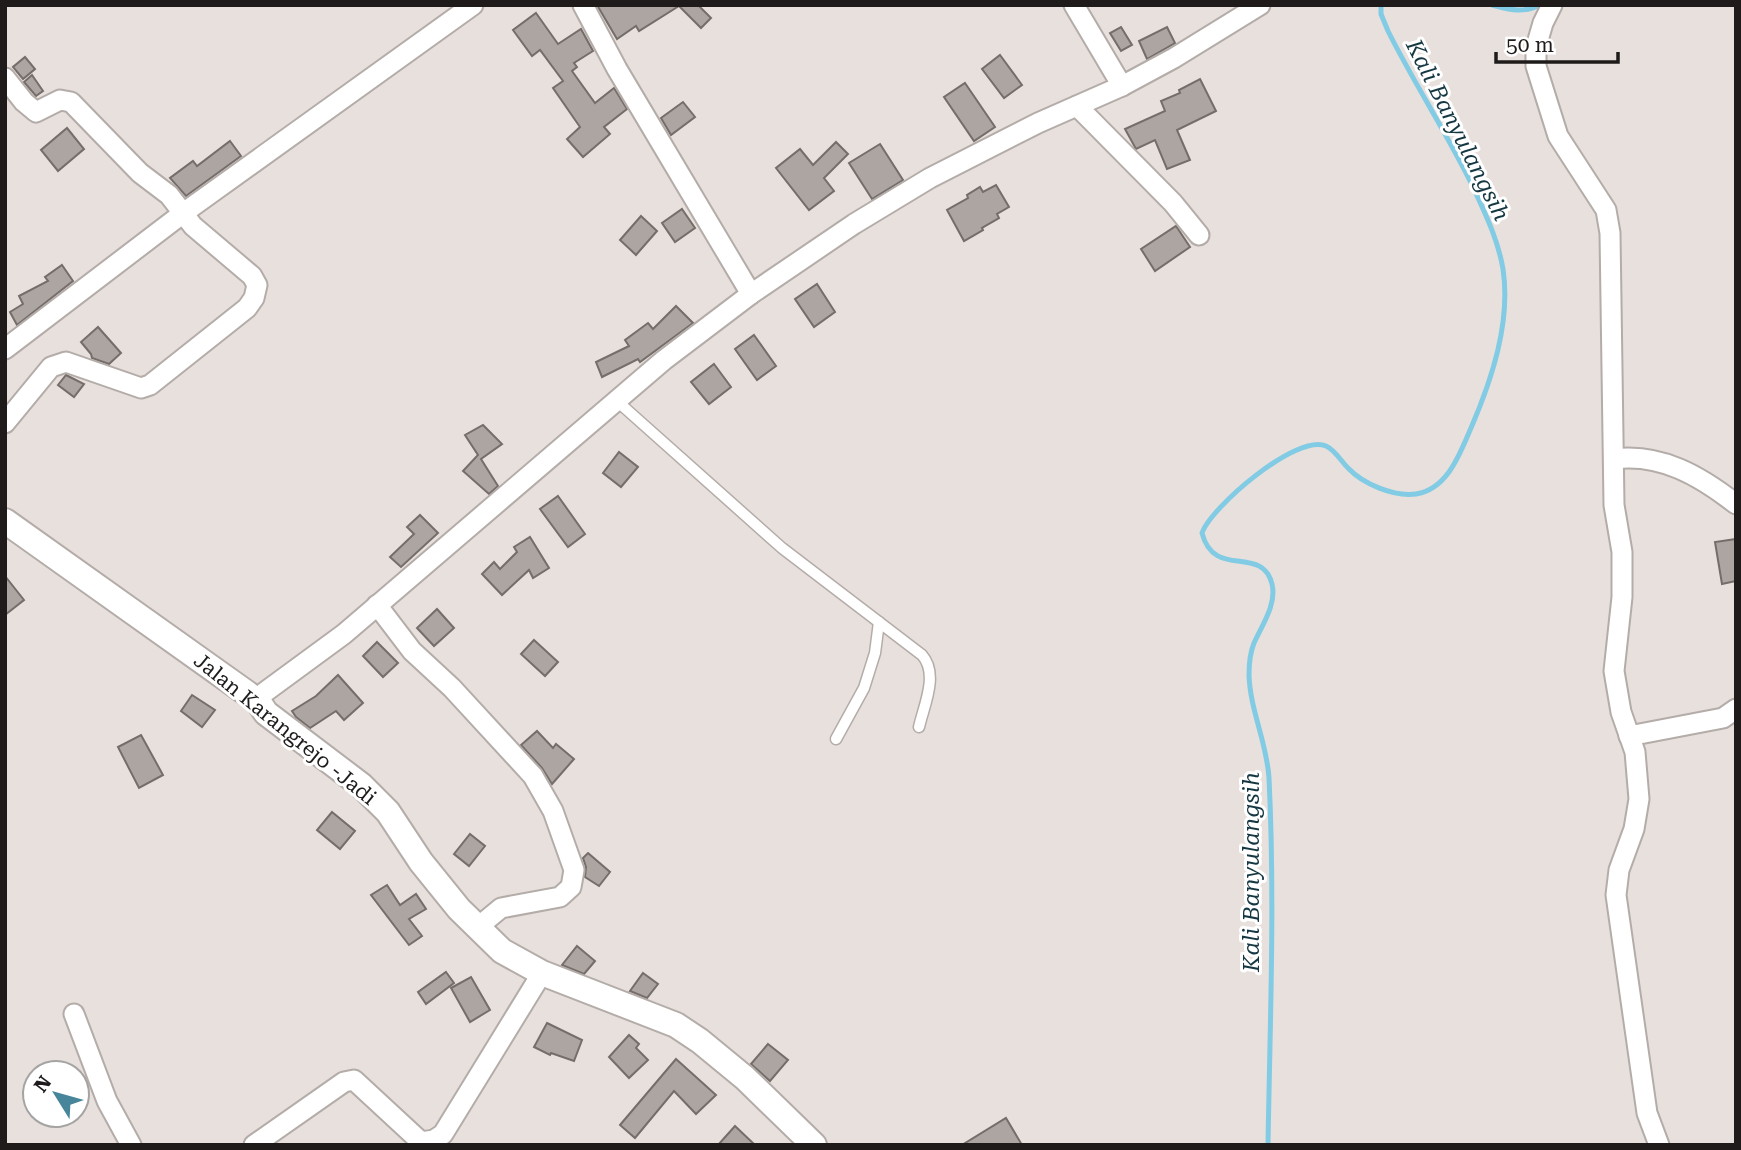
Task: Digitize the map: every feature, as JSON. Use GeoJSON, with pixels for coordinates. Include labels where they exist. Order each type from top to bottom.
{"type":"FeatureCollection","features":[{"type":"Feature","properties":{"kind":"street"},"geometry":{"type":"LineString","coordinates":[[5,349],[183,214],[472,5]]}},
{"type":"Feature","properties":{"kind":"street"},"geometry":{"type":"LineString","coordinates":[[583,5],[617,69],[751,294]]}},
{"type":"Feature","properties":{"kind":"street"},"geometry":{"type":"LineString","coordinates":[[1074,5],[1122,86]]}},
{"type":"Feature","properties":{"kind":"street"},"geometry":{"type":"LineString","coordinates":[[258,701],[265,692],[344,634],[664,360],[751,294],[855,224],[930,178],[1038,123],[1122,86],[1174,58],[1260,5]]}},
{"type":"Feature","properties":{"kind":"street"},"geometry":{"type":"LineString","coordinates":[[1552,5],[1536,47],[1536,66],[1558,136],[1606,209],[1610,233],[1614,505],[1622,552],[1622,597],[1614,671],[1621,712],[1636,752],[1639,799],[1634,829],[1619,870],[1616,895],[1647,1112],[1659,1145]]}},
{"type":"Feature","properties":{"kind":"street"},"geometry":{"type":"LineString","coordinates":[[5,78],[23,102],[36,112],[60,100],[71,102],[140,173],[169,195],[205,238],[252,276],[257,285],[254,298],[247,308],[150,385],[141,388],[66,362],[51,367],[5,424]]}},
{"type":"Feature","properties":{"kind":"street"},"geometry":{"type":"LineString","coordinates":[[1077,106],[1173,203],[1199,235]]}},
{"type":"Feature","properties":{"kind":"street"},"geometry":{"type":"LineString","coordinates":[[1614,459],[1634,457],[1687,471],[1736,503]]}},
{"type":"Feature","properties":{"kind":"street","name":"Jalan Karangrejo -Jadi"},"geometry":{"type":"LineString","coordinates":[[5,521],[258,701],[265,713],[361,785],[388,812],[421,862],[459,909],[502,951],[542,973],[676,1025],[745,1078],[814,1145]]}},
{"type":"Feature","properties":{"kind":"street"},"geometry":{"type":"LineString","coordinates":[[377,605],[412,651],[453,688],[533,776],[553,811],[574,870],[571,887],[560,897],[501,908],[478,928]]}},
{"type":"Feature","properties":{"kind":"street"},"geometry":{"type":"LineString","coordinates":[[1629,736],[1723,718],[1736,709]]}},
{"type":"Feature","properties":{"kind":"street"},"geometry":{"type":"LineString","coordinates":[[254,1145],[344,1082],[354,1080],[421,1142],[443,1135],[542,973]]}},
{"type":"Feature","properties":{"kind":"street"},"geometry":{"type":"LineString","coordinates":[[74,1014],[107,1101],[131,1145]]}},
{"type":"Feature","properties":{"kind":"lane"},"geometry":{"type":"LineString","coordinates":[[617,401],[782,548],[922,655],[930,667],[930,683],[919,727]]}},
{"type":"Feature","properties":{"kind":"lane"},"geometry":{"type":"LineString","coordinates":[[836,738],[864,688],[880,622]]}},
{"type":"Feature","properties":{"kind":"building"},"geometry":{"type":"Polygon","coordinates":[[[597,5],[698,5],[711,18],[701,28],[679,6],[639,31],[636,26],[617,39],[597,5]]]}},
{"type":"Feature","properties":{"kind":"building"},"geometry":{"type":"Polygon","coordinates":[[[536,13],[558,44],[581,29],[593,51],[574,63],[577,67],[572,71],[595,103],[614,88],[627,109],[604,127],[610,134],[583,157],[567,139],[580,127],[553,88],[563,81],[540,50],[532,56],[513,30],[536,13]]]}},
{"type":"Feature","properties":{"kind":"building"},"geometry":{"type":"Polygon","coordinates":[[[1121,27],[1132,45],[1121,51],[1110,33],[1121,27]]]}},
{"type":"Feature","properties":{"kind":"building"},"geometry":{"type":"Polygon","coordinates":[[[1167,27],[1175,43],[1147,59],[1139,41],[1167,27]]]}},
{"type":"Feature","properties":{"kind":"building"},"geometry":{"type":"Polygon","coordinates":[[[1000,55],[1022,85],[1004,98],[982,69],[1000,55]]]}},
{"type":"Feature","properties":{"kind":"building"},"geometry":{"type":"Polygon","coordinates":[[[25,57],[35,69],[23,79],[13,67],[25,57]]]}},
{"type":"Feature","properties":{"kind":"building"},"geometry":{"type":"Polygon","coordinates":[[[32,75],[43,91],[36,96],[24,82],[32,75]]]}},
{"type":"Feature","properties":{"kind":"building"},"geometry":{"type":"Polygon","coordinates":[[[1200,79],[1216,111],[1177,130],[1190,160],[1167,169],[1155,140],[1136,149],[1125,129],[1165,111],[1161,101],[1180,93],[1179,90],[1200,79]]]}},
{"type":"Feature","properties":{"kind":"building"},"geometry":{"type":"Polygon","coordinates":[[[965,83],[995,127],[974,141],[944,97],[965,83]]]}},
{"type":"Feature","properties":{"kind":"building"},"geometry":{"type":"Polygon","coordinates":[[[683,102],[695,117],[671,135],[661,118],[683,102]]]}},
{"type":"Feature","properties":{"kind":"building"},"geometry":{"type":"Polygon","coordinates":[[[67,128],[84,149],[58,171],[41,150],[67,128]]]}},
{"type":"Feature","properties":{"kind":"building"},"geometry":{"type":"Polygon","coordinates":[[[230,141],[241,156],[186,196],[170,178],[193,161],[197,166],[230,141]]]}},
{"type":"Feature","properties":{"kind":"building"},"geometry":{"type":"Polygon","coordinates":[[[836,142],[848,154],[824,178],[834,191],[809,210],[776,168],[800,149],[813,165],[836,142]]]}},
{"type":"Feature","properties":{"kind":"building"},"geometry":{"type":"Polygon","coordinates":[[[880,144],[903,180],[872,199],[849,163],[880,144]]]}},
{"type":"Feature","properties":{"kind":"building"},"geometry":{"type":"Polygon","coordinates":[[[996,185],[1009,207],[997,214],[999,218],[964,241],[947,210],[968,198],[967,195],[980,187],[983,192],[996,185]]]}},
{"type":"Feature","properties":{"kind":"building"},"geometry":{"type":"Polygon","coordinates":[[[682,209],[695,228],[675,242],[662,223],[682,209]]]}},
{"type":"Feature","properties":{"kind":"building"},"geometry":{"type":"Polygon","coordinates":[[[641,216],[657,231],[636,255],[620,240],[641,216]]]}},
{"type":"Feature","properties":{"kind":"building"},"geometry":{"type":"Polygon","coordinates":[[[1176,226],[1190,247],[1155,271],[1141,249],[1176,226]]]}},
{"type":"Feature","properties":{"kind":"building"},"geometry":{"type":"Polygon","coordinates":[[[62,265],[73,281],[17,325],[10,312],[23,304],[19,296],[48,281],[45,277],[62,265]]]}},
{"type":"Feature","properties":{"kind":"building"},"geometry":{"type":"Polygon","coordinates":[[[817,284],[835,312],[814,327],[795,299],[817,284]]]}},
{"type":"Feature","properties":{"kind":"building"},"geometry":{"type":"Polygon","coordinates":[[[676,306],[693,323],[640,362],[638,359],[602,377],[596,362],[629,346],[625,340],[648,323],[653,329],[676,306]]]}},
{"type":"Feature","properties":{"kind":"building"},"geometry":{"type":"Polygon","coordinates":[[[98,327],[121,353],[109,364],[92,358],[81,342],[98,327]]]}},
{"type":"Feature","properties":{"kind":"building"},"geometry":{"type":"Polygon","coordinates":[[[754,335],[776,366],[757,380],[735,349],[754,335]]]}},
{"type":"Feature","properties":{"kind":"building"},"geometry":{"type":"Polygon","coordinates":[[[714,364],[731,387],[709,404],[691,382],[714,364]]]}},
{"type":"Feature","properties":{"kind":"building"},"geometry":{"type":"Polygon","coordinates":[[[66,375],[84,384],[74,397],[58,385],[66,375]]]}},
{"type":"Feature","properties":{"kind":"building"},"geometry":{"type":"Polygon","coordinates":[[[483,425],[502,444],[481,459],[498,486],[489,494],[463,471],[478,455],[465,435],[483,425]]]}},
{"type":"Feature","properties":{"kind":"building"},"geometry":{"type":"Polygon","coordinates":[[[619,452],[638,467],[621,487],[603,473],[619,452]]]}},
{"type":"Feature","properties":{"kind":"building"},"geometry":{"type":"Polygon","coordinates":[[[558,496],[585,534],[568,547],[540,509],[558,496]]]}},
{"type":"Feature","properties":{"kind":"building"},"geometry":{"type":"Polygon","coordinates":[[[420,515],[438,533],[401,567],[390,557],[414,534],[407,527],[420,515]]]}},
{"type":"Feature","properties":{"kind":"building"},"geometry":{"type":"Polygon","coordinates":[[[530,537],[549,568],[533,578],[529,570],[502,595],[482,574],[494,562],[500,569],[517,552],[514,547],[530,537]]]}},
{"type":"Feature","properties":{"kind":"building"},"geometry":{"type":"Polygon","coordinates":[[[1736,539],[1736,581],[1722,584],[1715,542],[1736,539]]]}},
{"type":"Feature","properties":{"kind":"building"},"geometry":{"type":"Polygon","coordinates":[[[5,576],[24,600],[5,615],[5,576]]]}},
{"type":"Feature","properties":{"kind":"building"},"geometry":{"type":"Polygon","coordinates":[[[437,609],[454,628],[434,646],[417,628],[437,609]]]}},
{"type":"Feature","properties":{"kind":"building"},"geometry":{"type":"Polygon","coordinates":[[[534,640],[558,662],[545,676],[521,654],[534,640]]]}},
{"type":"Feature","properties":{"kind":"building"},"geometry":{"type":"Polygon","coordinates":[[[377,642],[398,663],[383,677],[363,656],[377,642]]]}},
{"type":"Feature","properties":{"kind":"building"},"geometry":{"type":"Polygon","coordinates":[[[338,675],[363,703],[344,720],[336,711],[310,728],[292,711],[316,696],[338,675]]]}},
{"type":"Feature","properties":{"kind":"building"},"geometry":{"type":"Polygon","coordinates":[[[192,695],[215,710],[202,727],[181,711],[192,695]]]}},
{"type":"Feature","properties":{"kind":"building"},"geometry":{"type":"Polygon","coordinates":[[[537,731],[553,748],[556,744],[574,759],[552,784],[542,768],[521,745],[537,731]]]}},
{"type":"Feature","properties":{"kind":"building"},"geometry":{"type":"Polygon","coordinates":[[[141,735],[163,775],[139,788],[118,747],[141,735]]]}},
{"type":"Feature","properties":{"kind":"building"},"geometry":{"type":"Polygon","coordinates":[[[332,812],[355,831],[340,849],[317,830],[332,812]]]}},
{"type":"Feature","properties":{"kind":"building"},"geometry":{"type":"Polygon","coordinates":[[[470,834],[485,846],[469,866],[454,854],[470,834]]]}},
{"type":"Feature","properties":{"kind":"building"},"geometry":{"type":"Polygon","coordinates":[[[588,853],[610,872],[599,886],[585,877],[583,858],[588,853]]]}},
{"type":"Feature","properties":{"kind":"building"},"geometry":{"type":"Polygon","coordinates":[[[387,885],[400,905],[416,894],[426,909],[409,919],[422,936],[409,945],[371,895],[387,885]]]}},
{"type":"Feature","properties":{"kind":"building"},"geometry":{"type":"Polygon","coordinates":[[[577,946],[595,961],[584,974],[562,965],[577,946]]]}},
{"type":"Feature","properties":{"kind":"building"},"geometry":{"type":"Polygon","coordinates":[[[446,972],[454,983],[426,1004],[418,992],[446,972]]]}},
{"type":"Feature","properties":{"kind":"building"},"geometry":{"type":"Polygon","coordinates":[[[643,973],[658,984],[647,998],[630,991],[643,973]]]}},
{"type":"Feature","properties":{"kind":"building"},"geometry":{"type":"Polygon","coordinates":[[[471,977],[490,1010],[470,1022],[451,988],[471,977]]]}},
{"type":"Feature","properties":{"kind":"building"},"geometry":{"type":"Polygon","coordinates":[[[547,1023],[582,1040],[574,1061],[551,1053],[550,1055],[534,1047],[547,1023]]]}},
{"type":"Feature","properties":{"kind":"building"},"geometry":{"type":"Polygon","coordinates":[[[629,1035],[639,1044],[636,1048],[648,1060],[629,1078],[609,1057],[629,1035]]]}},
{"type":"Feature","properties":{"kind":"building"},"geometry":{"type":"Polygon","coordinates":[[[768,1044],[788,1060],[770,1081],[751,1064],[768,1044]]]}},
{"type":"Feature","properties":{"kind":"building"},"geometry":{"type":"Polygon","coordinates":[[[676,1059],[716,1095],[696,1114],[674,1091],[635,1138],[620,1125],[676,1059]]]}},
{"type":"Feature","properties":{"kind":"building"},"geometry":{"type":"Polygon","coordinates":[[[1006,1118],[1022,1145],[962,1145],[1006,1118]]]}},
{"type":"Feature","properties":{"kind":"building"},"geometry":{"type":"Polygon","coordinates":[[[735,1126],[755,1145],[718,1145],[735,1126]]]}},
{"type":"Feature","properties":{"kind":"waterway","name":"Kali Banyulangsih"},"geometry":{"type":"LineString","coordinates":[[1268,1145],[1271,824],[1268,765],[1252,701],[1249,675],[1253,647],[1268,614],[1273,592],[1267,572],[1259,566],[1217,555],[1208,547],[1202,533],[1221,507],[1256,475],[1296,450],[1313,445],[1326,446],[1354,474],[1389,491],[1416,494],[1437,485],[1457,459],[1479,409],[1502,330],[1505,289],[1503,269],[1491,228],[1464,169],[1388,31],[1381,14],[1381,5]]}},
{"type":"Feature","properties":{"kind":"waterway","name":"Kali Banyulangsih"},"geometry":{"type":"LineString","coordinates":[[1492,5],[1521,10],[1539,5]]}}]}
